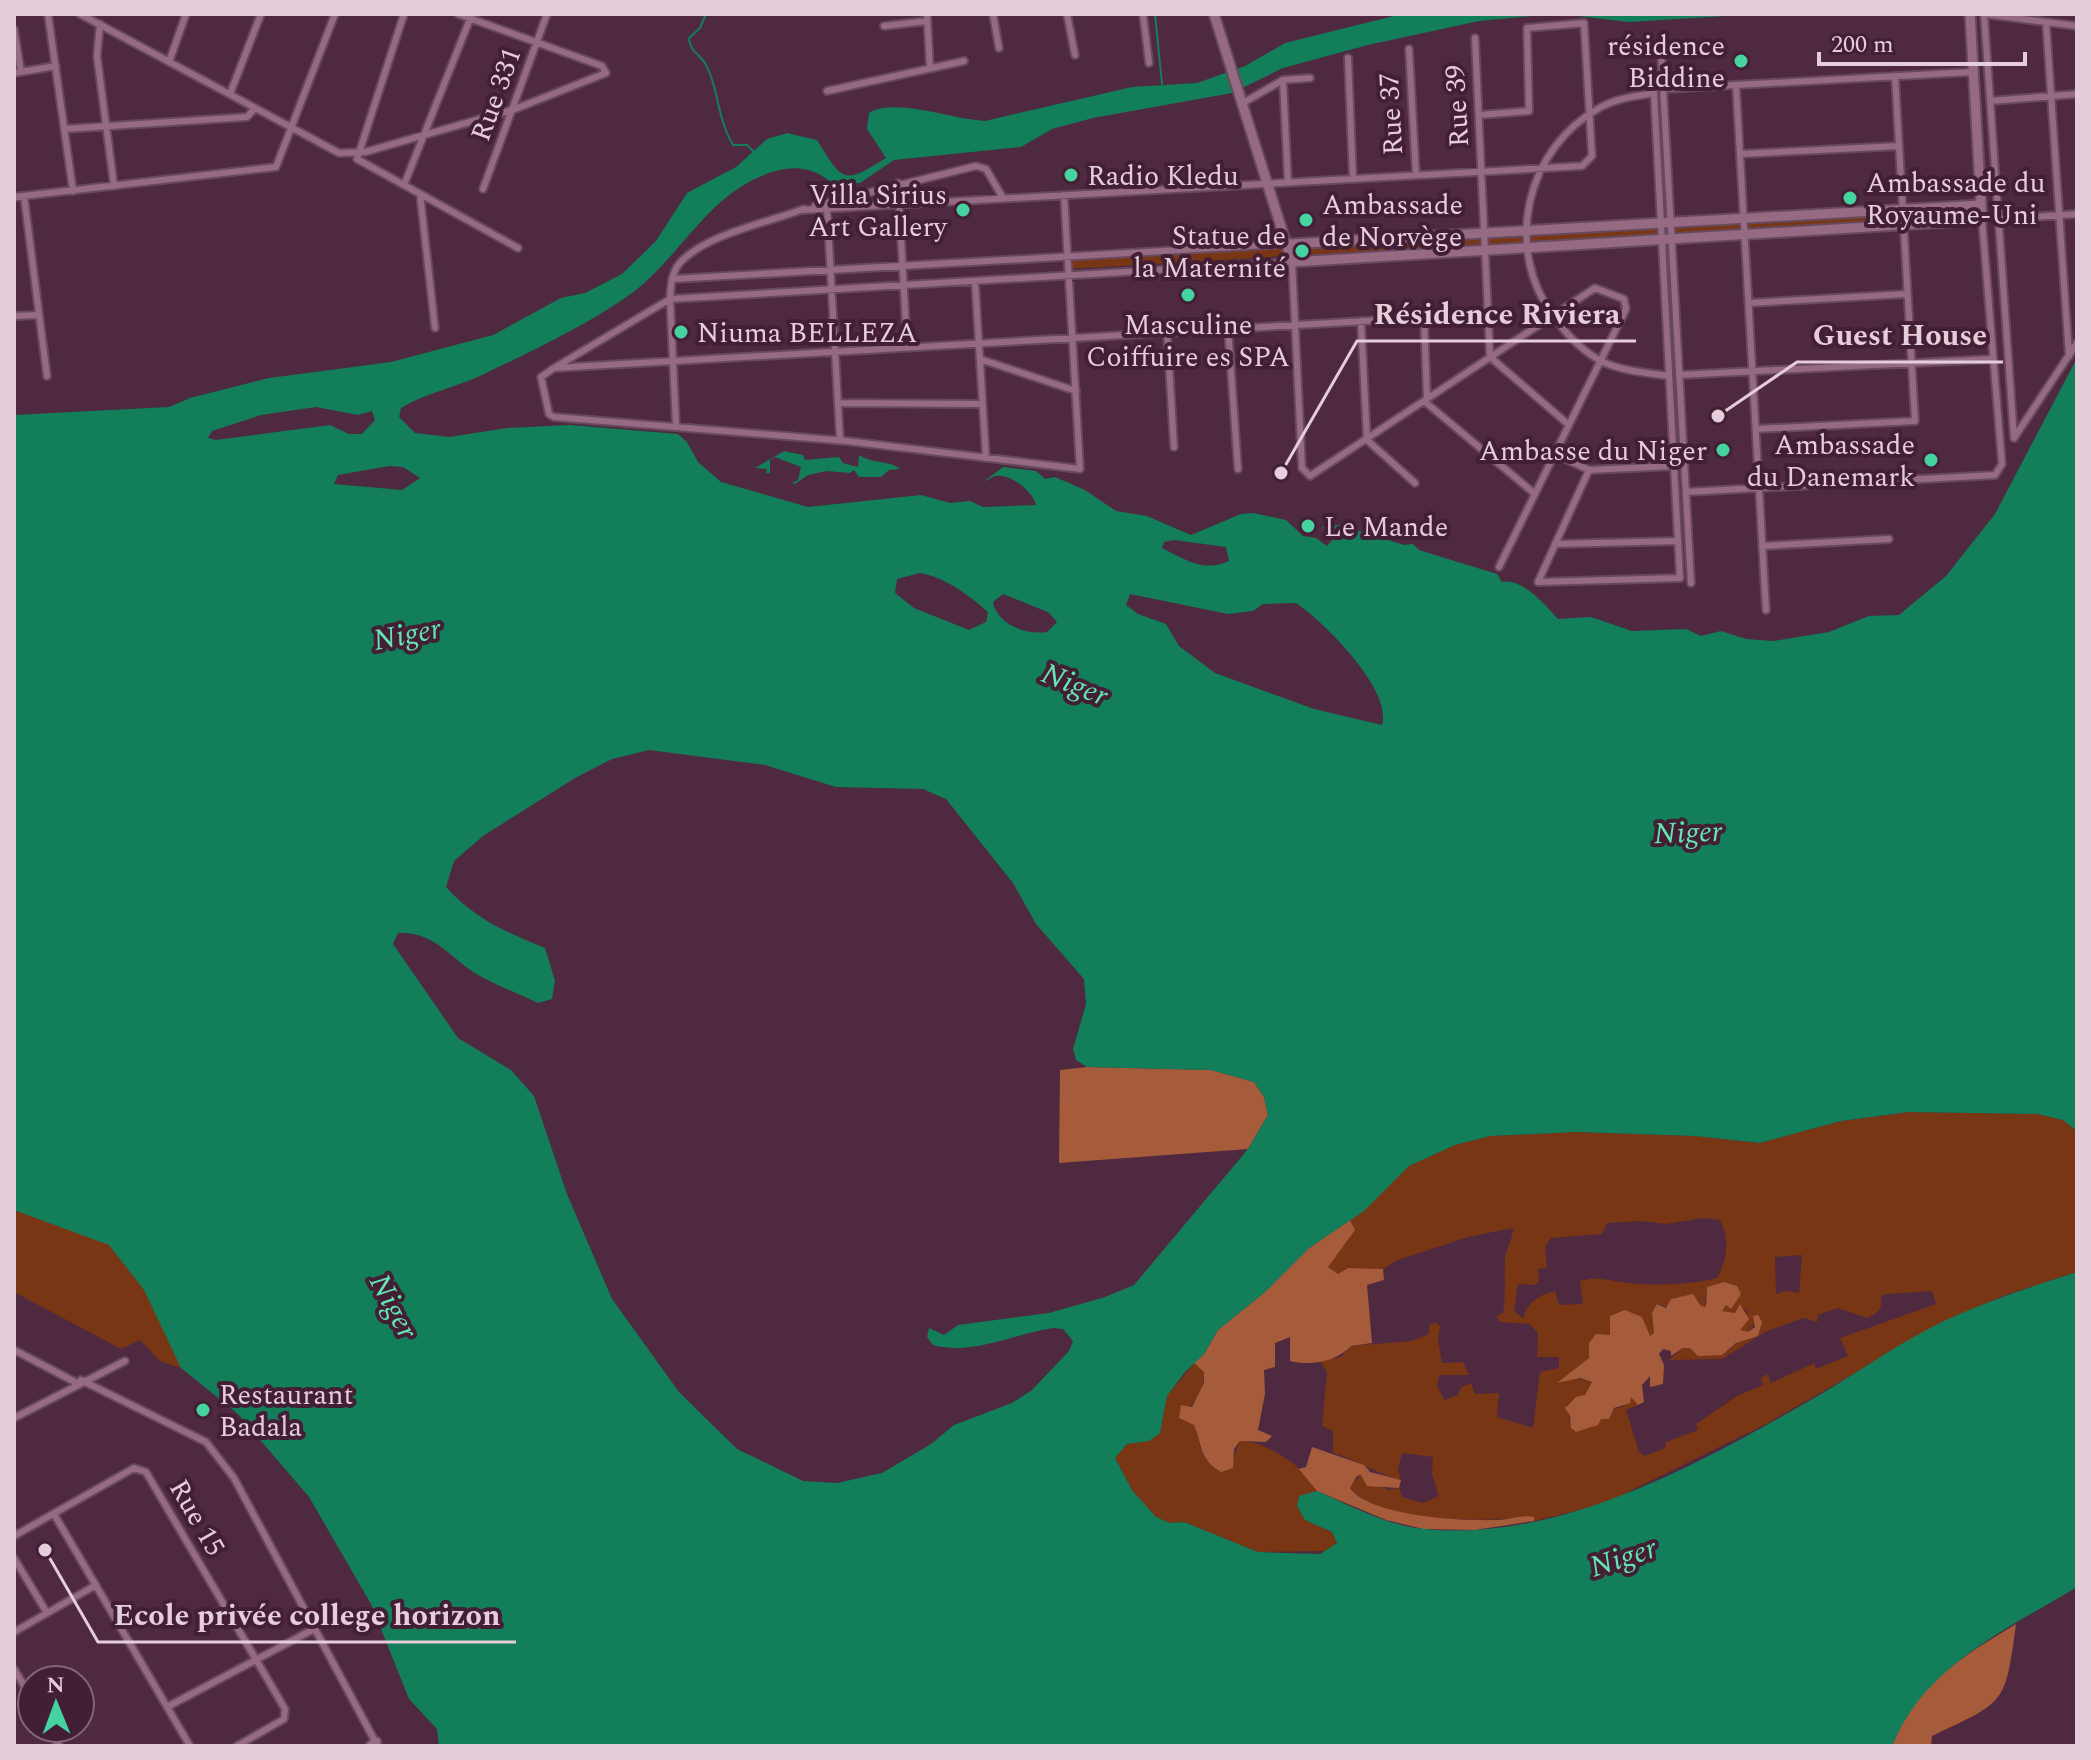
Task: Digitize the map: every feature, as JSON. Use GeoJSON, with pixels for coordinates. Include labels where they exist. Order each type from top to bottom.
{"type":"FeatureCollection","features":[{"type":"Feature","properties":{"kind":"street"},"geometry":{"type":"LineString","coordinates":[[48,14],[73,191]]}},
{"type":"Feature","properties":{"kind":"street"},"geometry":{"type":"LineString","coordinates":[[80,14],[339,153],[356,153],[515,109],[606,73],[602,66],[471,16],[458,14]]}},
{"type":"Feature","properties":{"kind":"street"},"geometry":{"type":"LineString","coordinates":[[169,62],[186,14]]}},
{"type":"Feature","properties":{"kind":"street"},"geometry":{"type":"LineString","coordinates":[[230,94],[261,14]]}},
{"type":"Feature","properties":{"kind":"street"},"geometry":{"type":"LineString","coordinates":[[14,197],[276,167],[335,14]]}},
{"type":"Feature","properties":{"kind":"street"},"geometry":{"type":"LineString","coordinates":[[404,14],[356,153],[357,159],[518,248]]}},
{"type":"Feature","properties":{"kind":"street","name":"Rue 331"},"geometry":{"type":"LineString","coordinates":[[483,189],[515,109],[547,14]]}},
{"type":"Feature","properties":{"kind":"street"},"geometry":{"type":"LineString","coordinates":[[884,26],[938,14]]}},
{"type":"Feature","properties":{"kind":"street"},"geometry":{"type":"LineString","coordinates":[[993,14],[999,48]]}},
{"type":"Feature","properties":{"kind":"street"},"geometry":{"type":"LineString","coordinates":[[1067,14],[1075,55]]}},
{"type":"Feature","properties":{"kind":"street"},"geometry":{"type":"LineString","coordinates":[[1143,14],[1149,63]]}},
{"type":"Feature","properties":{"kind":"street"},"geometry":{"type":"LineString","coordinates":[[1214,14],[1289,244],[1304,472],[1315,475],[1595,288],[1624,299],[1626,309],[1499,567]]}},
{"type":"Feature","properties":{"kind":"street"},"geometry":{"type":"LineString","coordinates":[[1686,492],[1995,475],[2002,464],[1971,72],[1970,14]]}},
{"type":"Feature","properties":{"kind":"street"},"geometry":{"type":"LineString","coordinates":[[2077,26],[1984,14],[2014,438],[2077,343]]}},
{"type":"Feature","properties":{"kind":"street"},"geometry":{"type":"LineString","coordinates":[[404,185],[471,16]]}},
{"type":"Feature","properties":{"kind":"street"},"geometry":{"type":"LineString","coordinates":[[927,17],[930,68]]}},
{"type":"Feature","properties":{"kind":"street"},"geometry":{"type":"LineString","coordinates":[[802,210],[1582,166],[1592,156],[1584,23],[1578,21],[1527,28],[1529,111],[1479,115]]}},
{"type":"Feature","properties":{"kind":"street"},"geometry":{"type":"LineString","coordinates":[[2046,22],[2069,356]]}},
{"type":"Feature","properties":{"kind":"street"},"geometry":{"type":"LineString","coordinates":[[100,24],[97,56],[114,186]]}},
{"type":"Feature","properties":{"kind":"street"},"geometry":{"type":"LineString","coordinates":[[14,29],[17,73],[56,66]]}},
{"type":"Feature","properties":{"kind":"street","name":"Rue 39"},"geometry":{"type":"LineString","coordinates":[[1475,38],[1490,357]]}},
{"type":"Feature","properties":{"kind":"street","name":"Rue 37"},"geometry":{"type":"LineString","coordinates":[[1409,49],[1416,175]]}},
{"type":"Feature","properties":{"kind":"street"},"geometry":{"type":"LineString","coordinates":[[1661,51],[1666,223]]}},
{"type":"Feature","properties":{"kind":"street"},"geometry":{"type":"LineString","coordinates":[[1348,58],[1353,179]]}},
{"type":"Feature","properties":{"kind":"street"},"geometry":{"type":"LineString","coordinates":[[827,91],[964,61]]}},
{"type":"Feature","properties":{"kind":"street"},"geometry":{"type":"LineString","coordinates":[[1663,89],[1971,72]]}},
{"type":"Feature","properties":{"kind":"street"},"geometry":{"type":"LineString","coordinates":[[1756,429],[1915,421],[1895,76]]}},
{"type":"Feature","properties":{"kind":"street"},"geometry":{"type":"LineString","coordinates":[[1241,98],[1283,80],[1310,78]]}},
{"type":"Feature","properties":{"kind":"street"},"geometry":{"type":"LineString","coordinates":[[1283,80],[1288,182]]}},
{"type":"Feature","properties":{"kind":"street"},"geometry":{"type":"LineString","coordinates":[[1736,85],[1766,610]]}},
{"type":"Feature","properties":{"kind":"street"},"geometry":{"type":"LineString","coordinates":[[1669,376],[1601,361],[1566,333],[1543,303],[1525,248],[1524,231],[1526,214],[1541,168],[1561,141],[1601,107],[1654,93],[1679,375],[1691,583]]}},
{"type":"Feature","properties":{"kind":"street"},"geometry":{"type":"LineString","coordinates":[[1990,101],[2077,94]]}},
{"type":"Feature","properties":{"kind":"street"},"geometry":{"type":"LineString","coordinates":[[64,129],[247,117],[255,108]]}},
{"type":"Feature","properties":{"kind":"street"},"geometry":{"type":"LineString","coordinates":[[1740,154],[1899,146]]}},
{"type":"Feature","properties":{"kind":"street"},"geometry":{"type":"LineString","coordinates":[[676,425],[670,299],[672,279],[678,265],[708,243],[802,210],[898,183],[981,166],[1003,198]]}},
{"type":"Feature","properties":{"kind":"street"},"geometry":{"type":"LineString","coordinates":[[898,183],[907,346]]}},
{"type":"Feature","properties":{"kind":"street"},"geometry":{"type":"LineString","coordinates":[[420,194],[435,328]]}},
{"type":"Feature","properties":{"kind":"street"},"geometry":{"type":"LineString","coordinates":[[1064,195],[1069,275],[1073,337],[1080,469],[840,440],[551,416],[541,377],[670,299],[832,290],[904,285],[1069,275],[1292,262],[1485,250],[1525,248],[1667,239],[1745,235],[1982,220]]}},
{"type":"Feature","properties":{"kind":"street"},"geometry":{"type":"LineString","coordinates":[[24,196],[47,376]]}},
{"type":"Feature","properties":{"kind":"street"},"geometry":{"type":"LineString","coordinates":[[672,279],[1981,205]]}},
{"type":"Feature","properties":{"kind":"street"},"geometry":{"type":"LineString","coordinates":[[827,208],[840,440]]}},
{"type":"Feature","properties":{"kind":"street"},"geometry":{"type":"LineString","coordinates":[[1999,219],[2077,214]]}},
{"type":"Feature","properties":{"kind":"street"},"geometry":{"type":"LineString","coordinates":[[1589,470],[1538,582],[1680,578],[1669,376],[1667,239]]}},
{"type":"Feature","properties":{"kind":"street"},"geometry":{"type":"LineString","coordinates":[[975,281],[986,458]]}},
{"type":"Feature","properties":{"kind":"street"},"geometry":{"type":"LineString","coordinates":[[1749,303],[1907,294]]}},
{"type":"Feature","properties":{"kind":"street"},"geometry":{"type":"LineString","coordinates":[[554,368],[1488,314]]}},
{"type":"Feature","properties":{"kind":"street"},"geometry":{"type":"LineString","coordinates":[[14,316],[38,315]]}},
{"type":"Feature","properties":{"kind":"street"},"geometry":{"type":"LineString","coordinates":[[1424,318],[1426,400],[1535,494]]}},
{"type":"Feature","properties":{"kind":"street"},"geometry":{"type":"LineString","coordinates":[[1361,321],[1367,440],[1415,483]]}},
{"type":"Feature","properties":{"kind":"street"},"geometry":{"type":"LineString","coordinates":[[1228,328],[1238,469]]}},
{"type":"Feature","properties":{"kind":"street"},"geometry":{"type":"LineString","coordinates":[[1167,331],[1174,447]]}},
{"type":"Feature","properties":{"kind":"street"},"geometry":{"type":"LineString","coordinates":[[1490,357],[1569,425]]}},
{"type":"Feature","properties":{"kind":"street"},"geometry":{"type":"LineString","coordinates":[[980,359],[1076,391]]}},
{"type":"Feature","properties":{"kind":"street"},"geometry":{"type":"LineString","coordinates":[[1679,375],[1753,374],[1992,359]]}},
{"type":"Feature","properties":{"kind":"street"},"geometry":{"type":"LineString","coordinates":[[838,403],[982,404]]}},
{"type":"Feature","properties":{"kind":"street"},"geometry":{"type":"LineString","coordinates":[[1555,454],[1589,470],[1674,466]]}},
{"type":"Feature","properties":{"kind":"street"},"geometry":{"type":"LineString","coordinates":[[1762,546],[1889,539]]}},
{"type":"Feature","properties":{"kind":"street"},"geometry":{"type":"LineString","coordinates":[[1555,544],[1678,541]]}},
{"type":"Feature","properties":{"kind":"street"},"geometry":{"type":"LineString","coordinates":[[14,1350],[206,1442],[234,1478],[375,1745]]}},
{"type":"Feature","properties":{"kind":"street"},"geometry":{"type":"LineString","coordinates":[[14,1418],[125,1361]]}},
{"type":"Feature","properties":{"kind":"street","name":"Rue 15"},"geometry":{"type":"LineString","coordinates":[[54,1514],[134,1468],[146,1472],[285,1709],[284,1719],[237,1746]]}},
{"type":"Feature","properties":{"kind":"street"},"geometry":{"type":"LineString","coordinates":[[14,1536],[54,1514],[190,1746]]}},
{"type":"Feature","properties":{"kind":"street"},"geometry":{"type":"LineString","coordinates":[[14,1558],[47,1613]]}},
{"type":"Feature","properties":{"kind":"street"},"geometry":{"type":"LineString","coordinates":[[14,1632],[96,1585]]}},
{"type":"Feature","properties":{"kind":"street"},"geometry":{"type":"LineString","coordinates":[[167,1707],[314,1629]]}},
{"type":"Feature","properties":{"kind":"shaded area"},"geometry":{"type":"Polygon","coordinates":[[[1976,210],[1977,215],[1069,269],[1068,259],[1976,210]]]}},
{"type":"Feature","properties":{"kind":"shaded area"},"geometry":{"type":"Polygon","coordinates":[[[1087,1067],[1211,1070],[1254,1082],[1264,1097],[1268,1115],[1248,1149],[1059,1163],[1060,1070],[1087,1067]]]}},
{"type":"Feature","properties":{"kind":"shaded area"},"geometry":{"type":"Polygon","coordinates":[[[1909,1112],[2038,1114],[2063,1120],[2077,1131],[2077,1272],[2008,1294],[1945,1321],[1768,1423],[1602,1505],[1534,1521],[1534,1517],[1492,1520],[1436,1518],[1384,1508],[1364,1499],[1350,1487],[1361,1475],[1388,1490],[1399,1488],[1402,1497],[1423,1503],[1439,1496],[1432,1474],[1433,1457],[1402,1453],[1398,1470],[1401,1480],[1333,1453],[1333,1431],[1322,1426],[1327,1372],[1320,1361],[1341,1357],[1350,1346],[1412,1341],[1429,1334],[1429,1326],[1435,1322],[1440,1326],[1438,1340],[1442,1363],[1463,1362],[1469,1375],[1439,1375],[1437,1385],[1444,1400],[1458,1395],[1461,1387],[1471,1383],[1475,1394],[1499,1393],[1497,1417],[1533,1428],[1540,1372],[1559,1368],[1559,1357],[1537,1357],[1538,1333],[1530,1324],[1500,1322],[1496,1316],[1503,1313],[1505,1259],[1513,1228],[1468,1237],[1398,1260],[1383,1269],[1348,1268],[1338,1274],[1328,1267],[1354,1230],[1350,1220],[1409,1166],[1455,1145],[1490,1136],[1577,1132],[1695,1136],[1760,1143],[1841,1121],[1909,1112]],[[1703,1218],[1666,1224],[1640,1221],[1607,1223],[1602,1234],[1551,1238],[1545,1247],[1547,1268],[1538,1269],[1539,1281],[1535,1285],[1518,1284],[1514,1311],[1524,1319],[1534,1300],[1555,1291],[1559,1305],[1583,1304],[1580,1281],[1586,1280],[1662,1285],[1717,1278],[1725,1258],[1725,1235],[1720,1220],[1703,1218]],[[1802,1255],[1775,1257],[1776,1294],[1785,1291],[1799,1293],[1802,1255]],[[1724,1282],[1707,1287],[1705,1302],[1708,1308],[1701,1306],[1698,1300],[1675,1297],[1669,1307],[1657,1304],[1652,1313],[1654,1334],[1649,1336],[1642,1317],[1625,1310],[1610,1336],[1596,1335],[1591,1340],[1589,1358],[1567,1376],[1592,1382],[1585,1395],[1567,1404],[1570,1422],[1595,1424],[1624,1406],[1631,1395],[1638,1405],[1626,1410],[1639,1452],[1645,1456],[1665,1448],[1666,1442],[1698,1430],[1696,1424],[1737,1396],[1763,1385],[1761,1378],[1768,1374],[1771,1383],[1814,1363],[1816,1369],[1848,1356],[1840,1338],[1936,1304],[1932,1291],[1886,1294],[1881,1296],[1879,1310],[1867,1318],[1838,1308],[1818,1315],[1817,1322],[1803,1318],[1765,1332],[1722,1359],[1669,1360],[1683,1348],[1690,1348],[1695,1354],[1722,1355],[1737,1343],[1758,1336],[1755,1323],[1748,1332],[1740,1330],[1747,1312],[1740,1305],[1735,1313],[1722,1311],[1726,1305],[1731,1309],[1737,1286],[1724,1282]]]}},
{"type":"Feature","properties":{"kind":"shaded area"},"geometry":{"type":"Polygon","coordinates":[[[14,1210],[88,1233],[118,1253],[151,1302],[181,1368],[160,1361],[140,1340],[121,1349],[14,1292],[14,1210]]]}},
{"type":"Feature","properties":{"kind":"shaded area"},"geometry":{"type":"Polygon","coordinates":[[[1350,1220],[1355,1230],[1328,1267],[1338,1274],[1348,1268],[1383,1269],[1384,1280],[1367,1285],[1372,1343],[1351,1346],[1331,1359],[1306,1363],[1290,1361],[1290,1337],[1275,1343],[1275,1367],[1264,1370],[1265,1394],[1258,1430],[1272,1436],[1266,1442],[1240,1441],[1234,1449],[1233,1468],[1221,1472],[1205,1457],[1194,1425],[1179,1418],[1181,1405],[1192,1407],[1204,1383],[1204,1372],[1194,1363],[1204,1354],[1218,1330],[1265,1292],[1309,1248],[1350,1220]]]}},
{"type":"Feature","properties":{"kind":"shaded area"},"geometry":{"type":"Polygon","coordinates":[[[1724,1282],[1737,1286],[1741,1294],[1731,1309],[1726,1305],[1722,1311],[1735,1313],[1740,1304],[1749,1319],[1740,1330],[1748,1332],[1755,1327],[1753,1316],[1758,1315],[1762,1322],[1758,1336],[1736,1343],[1722,1355],[1698,1356],[1690,1348],[1683,1348],[1671,1356],[1671,1351],[1663,1349],[1659,1354],[1664,1365],[1663,1384],[1650,1387],[1650,1376],[1642,1385],[1644,1402],[1638,1405],[1631,1397],[1630,1403],[1614,1408],[1609,1419],[1601,1419],[1598,1425],[1576,1432],[1571,1428],[1570,1416],[1565,1408],[1576,1397],[1585,1395],[1592,1382],[1580,1378],[1557,1383],[1589,1358],[1589,1343],[1596,1334],[1610,1335],[1610,1316],[1625,1310],[1642,1317],[1650,1336],[1654,1333],[1652,1313],[1657,1304],[1666,1308],[1671,1299],[1693,1294],[1701,1306],[1706,1307],[1707,1287],[1724,1282]]]}},
{"type":"Feature","properties":{"kind":"shaded area"},"geometry":{"type":"Polygon","coordinates":[[[1194,1363],[1204,1372],[1202,1385],[1193,1403],[1179,1418],[1194,1425],[1205,1457],[1221,1472],[1234,1456],[1240,1441],[1260,1445],[1292,1463],[1315,1486],[1317,1491],[1299,1497],[1297,1506],[1305,1520],[1332,1532],[1337,1542],[1328,1551],[1258,1552],[1184,1522],[1170,1523],[1156,1517],[1132,1490],[1115,1458],[1127,1444],[1149,1441],[1160,1433],[1167,1396],[1194,1363]]]}},
{"type":"Feature","properties":{"kind":"shaded area"},"geometry":{"type":"Polygon","coordinates":[[[1312,1447],[1364,1465],[1370,1472],[1401,1480],[1399,1488],[1367,1486],[1361,1475],[1357,1476],[1350,1488],[1361,1498],[1377,1505],[1441,1518],[1496,1520],[1529,1516],[1534,1517],[1534,1521],[1475,1530],[1423,1529],[1386,1520],[1317,1491],[1299,1469],[1306,1467],[1312,1447]]]}},
{"type":"Feature","properties":{"kind":"shaded area"},"geometry":{"type":"Polygon","coordinates":[[[2016,1624],[2004,1686],[1988,1707],[1932,1736],[1931,1746],[1892,1746],[1914,1705],[1943,1674],[2016,1624]]]}},
{"type":"Feature","properties":{"kind":"water","name":"Niger"},"geometry":{"type":"Polygon","coordinates":[[[1402,14],[1553,14],[1479,21],[1368,45],[1283,68],[1232,93],[1093,118],[1052,129],[1021,147],[894,160],[860,183],[833,184],[803,169],[771,172],[749,182],[715,207],[642,285],[609,309],[516,359],[410,403],[401,408],[399,417],[415,433],[449,437],[507,428],[570,425],[678,434],[687,442],[698,462],[721,482],[808,507],[921,495],[950,503],[970,501],[983,507],[1036,505],[1015,481],[996,476],[983,482],[1003,467],[1036,471],[1045,479],[1055,477],[1085,490],[1116,511],[1147,516],[1191,535],[1241,514],[1253,513],[1286,520],[1303,536],[1316,538],[1327,546],[1333,539],[1322,527],[1340,525],[1404,545],[1413,544],[1419,550],[1497,574],[1502,582],[1526,588],[1558,619],[1591,617],[1632,631],[1686,629],[1701,636],[1721,631],[1746,639],[1774,641],[1829,632],[1869,616],[1899,615],[1946,576],[1995,514],[2077,358],[2077,1131],[2063,1120],[2038,1114],[1909,1112],[1841,1121],[1760,1143],[1695,1136],[1577,1132],[1490,1136],[1455,1145],[1409,1166],[1364,1211],[1309,1248],[1265,1292],[1218,1330],[1204,1354],[1167,1396],[1160,1433],[1149,1441],[1127,1444],[1115,1458],[1132,1490],[1156,1517],[1170,1523],[1184,1522],[1258,1552],[1320,1554],[1337,1543],[1332,1532],[1305,1520],[1297,1506],[1299,1496],[1317,1491],[1370,1514],[1411,1527],[1476,1530],[1528,1523],[1580,1510],[1631,1492],[1730,1445],[1946,1320],[2077,1272],[2077,1587],[1996,1635],[1946,1671],[1907,1718],[1892,1746],[439,1746],[437,1729],[409,1699],[371,1604],[309,1497],[238,1414],[181,1368],[144,1290],[109,1245],[14,1210],[14,415],[169,407],[190,398],[269,378],[391,362],[493,335],[561,298],[585,293],[622,274],[656,241],[687,193],[736,167],[767,139],[787,133],[817,140],[839,171],[852,175],[886,158],[867,129],[869,113],[880,109],[908,108],[985,121],[1132,87],[1197,83],[1245,66],[1285,43],[1402,14]],[[316,407],[261,415],[212,431],[208,438],[216,440],[330,425],[349,434],[362,434],[375,420],[372,411],[358,415],[316,407]],[[389,466],[338,475],[334,484],[402,490],[420,478],[403,467],[389,466]],[[1174,540],[1164,542],[1162,548],[1203,565],[1229,561],[1226,547],[1174,540]],[[920,573],[897,579],[895,593],[914,608],[969,630],[986,622],[988,612],[981,606],[957,588],[929,575],[920,573]],[[1003,594],[993,602],[996,610],[1014,627],[1031,632],[1047,632],[1057,622],[1048,612],[1003,594]],[[1130,594],[1126,605],[1138,614],[1166,624],[1179,646],[1215,673],[1314,709],[1382,725],[1383,710],[1367,676],[1338,640],[1296,603],[1263,604],[1253,611],[1228,614],[1130,594]],[[649,750],[612,759],[575,778],[483,836],[454,861],[446,887],[480,917],[545,948],[555,981],[552,999],[538,1003],[494,983],[423,936],[398,933],[393,944],[458,1038],[511,1070],[534,1096],[567,1194],[612,1299],[679,1392],[737,1449],[803,1481],[837,1483],[882,1473],[931,1444],[954,1425],[1012,1403],[1032,1390],[1069,1351],[1073,1341],[1063,1329],[1038,1331],[978,1346],[948,1348],[933,1345],[927,1337],[929,1328],[944,1335],[958,1325],[1049,1313],[1134,1285],[1248,1149],[1268,1115],[1264,1097],[1254,1082],[1211,1070],[1087,1067],[1076,1060],[1073,1049],[1086,1004],[1084,979],[1036,924],[1013,883],[946,799],[923,789],[836,787],[765,765],[649,750]]]}},
{"type":"Feature","properties":{"kind":"water"},"geometry":{"type":"Polygon","coordinates":[[[1560,14],[1758,14],[1629,22],[1560,14]]]}},
{"type":"Feature","properties":{"kind":"water"},"geometry":{"type":"Polygon","coordinates":[[[784,451],[803,455],[805,460],[839,457],[843,463],[858,467],[859,455],[900,469],[889,470],[881,477],[859,477],[854,470],[850,473],[827,471],[808,475],[795,484],[792,483],[798,480],[801,467],[775,457],[770,460],[770,473],[766,473],[767,469],[755,468],[784,451]]]}},
{"type":"Feature","properties":{"kind":"waterway"},"geometry":{"type":"LineString","coordinates":[[706,14],[700,28],[689,38],[690,42],[710,74],[723,124],[733,145],[747,145],[754,152]]}},
{"type":"Feature","properties":{"kind":"waterway"},"geometry":{"type":"LineString","coordinates":[[1155,14],[1162,84]]}},
{"type":"Feature","properties":{"kind":"place","name":"résidence Biddine"},"geometry":{"type":"Point","coordinates":[1741,61]}},
{"type":"Feature","properties":{"kind":"place","name":"Radio Kledu"},"geometry":{"type":"Point","coordinates":[1071,175]}},
{"type":"Feature","properties":{"kind":"place","name":"Ambassade du Royaume-Uni"},"geometry":{"type":"Point","coordinates":[1850,198]}},
{"type":"Feature","properties":{"kind":"place","name":"Villa Sirius Art Gallery"},"geometry":{"type":"Point","coordinates":[963,210]}},
{"type":"Feature","properties":{"kind":"place","name":"Ambassade de Norvège"},"geometry":{"type":"Point","coordinates":[1306,220]}},
{"type":"Feature","properties":{"kind":"place","name":"Statue de la Maternité"},"geometry":{"type":"Point","coordinates":[1302,251]}},
{"type":"Feature","properties":{"kind":"place","name":"Masculine Coiffuire es SPA"},"geometry":{"type":"Point","coordinates":[1188,295]}},
{"type":"Feature","properties":{"kind":"place","name":"Niuma BELLEZA"},"geometry":{"type":"Point","coordinates":[681,332]}},
{"type":"Feature","properties":{"kind":"place","name":"Guest House"},"geometry":{"type":"Point","coordinates":[1718,416]}},
{"type":"Feature","properties":{"kind":"place","name":"Ambasse du Niger"},"geometry":{"type":"Point","coordinates":[1723,450]}},
{"type":"Feature","properties":{"kind":"place","name":"Ambassade du Danemark"},"geometry":{"type":"Point","coordinates":[1931,460]}},
{"type":"Feature","properties":{"kind":"place","name":"Résidence Riviera"},"geometry":{"type":"Point","coordinates":[1281,473]}},
{"type":"Feature","properties":{"kind":"place","name":"Le Mande"},"geometry":{"type":"Point","coordinates":[1308,526]}},
{"type":"Feature","properties":{"kind":"place","name":"Restaurant Badala"},"geometry":{"type":"Point","coordinates":[203,1410]}},
{"type":"Feature","properties":{"kind":"place","name":"Ecole privée college horizon"},"geometry":{"type":"Point","coordinates":[45,1550]}}]}
